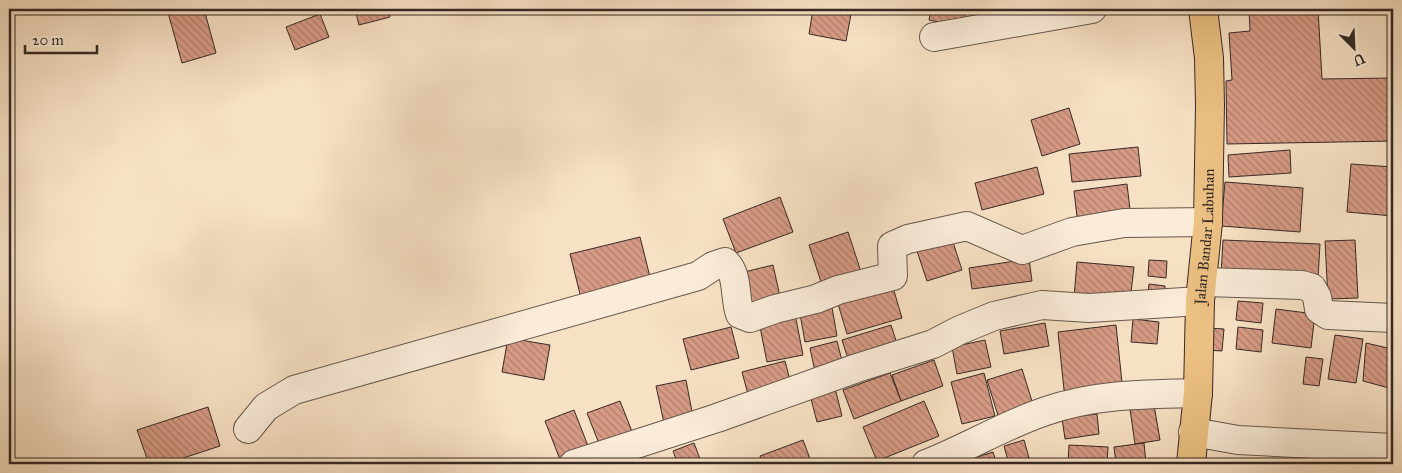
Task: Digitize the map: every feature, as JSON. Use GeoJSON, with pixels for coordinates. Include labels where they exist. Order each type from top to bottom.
{"type":"FeatureCollection","features":[{"type":"Feature","properties":{"kind":"main road","name":"Jalan Bandar Labuhan"},"geometry":{"type":"LineString","coordinates":[[1191,464],[1198,393],[1202,291],[1208,222],[1210,86],[1209,58],[1203,9]]}},
{"type":"Feature","properties":{"kind":"street"},"geometry":{"type":"LineString","coordinates":[[934,37],[1092,9]]}},
{"type":"Feature","properties":{"kind":"street"},"geometry":{"type":"LineString","coordinates":[[248,429],[266,408],[294,390],[698,276],[713,266],[725,262],[728,263],[731,271],[740,314],[750,318],[774,309],[816,299],[838,290],[893,276],[892,246],[908,239],[967,226],[1022,250],[1072,232],[1124,223],[1208,222]]}},
{"type":"Feature","properties":{"kind":"street"},"geometry":{"type":"LineString","coordinates":[[574,464],[717,418],[857,368],[932,344],[994,316],[1042,305],[1089,308],[1202,291],[1302,285],[1312,288],[1317,297],[1319,309],[1328,315],[1393,318]]}},
{"type":"Feature","properties":{"kind":"street"},"geometry":{"type":"LineString","coordinates":[[926,464],[945,457],[998,429],[1047,410],[1125,394],[1198,393]]}},
{"type":"Feature","properties":{"kind":"street"},"geometry":{"type":"LineString","coordinates":[[1193,432],[1238,440],[1393,448]]}},
{"type":"Feature","properties":{"kind":"building"},"geometry":{"type":"Polygon","coordinates":[[[167,9],[204,9],[216,53],[182,63],[167,9]]]}},
{"type":"Feature","properties":{"kind":"building"},"geometry":{"type":"Polygon","coordinates":[[[355,9],[388,9],[390,17],[359,25],[355,9]]]}},
{"type":"Feature","properties":{"kind":"building"},"geometry":{"type":"Polygon","coordinates":[[[813,9],[852,9],[846,41],[809,34],[813,9]]]}},
{"type":"Feature","properties":{"kind":"building"},"geometry":{"type":"Polygon","coordinates":[[[931,9],[966,9],[963,27],[929,20],[931,9]]]}},
{"type":"Feature","properties":{"kind":"building"},"geometry":{"type":"Polygon","coordinates":[[[1249,9],[1318,9],[1322,79],[1393,78],[1393,141],[1227,144],[1226,81],[1232,80],[1229,33],[1250,31],[1249,9]]]}},
{"type":"Feature","properties":{"kind":"building"},"geometry":{"type":"Polygon","coordinates":[[[320,14],[329,37],[295,50],[286,27],[320,14]]]}},
{"type":"Feature","properties":{"kind":"building"},"geometry":{"type":"Polygon","coordinates":[[[1069,108],[1080,144],[1042,156],[1031,120],[1069,108]]]}},
{"type":"Feature","properties":{"kind":"building"},"geometry":{"type":"Polygon","coordinates":[[[1138,147],[1141,176],[1072,182],[1069,154],[1138,147]]]}},
{"type":"Feature","properties":{"kind":"building"},"geometry":{"type":"Polygon","coordinates":[[[1290,150],[1291,173],[1229,177],[1228,155],[1290,150]]]}},
{"type":"Feature","properties":{"kind":"building"},"geometry":{"type":"Polygon","coordinates":[[[1351,164],[1393,167],[1393,216],[1347,212],[1351,164]]]}},
{"type":"Feature","properties":{"kind":"building"},"geometry":{"type":"Polygon","coordinates":[[[1037,167],[1044,194],[982,210],[975,183],[1037,167]]]}},
{"type":"Feature","properties":{"kind":"building"},"geometry":{"type":"Polygon","coordinates":[[[1225,182],[1303,188],[1300,232],[1221,226],[1225,182]]]}},
{"type":"Feature","properties":{"kind":"building"},"geometry":{"type":"Polygon","coordinates":[[[1127,184],[1131,218],[1078,225],[1074,191],[1127,184]]]}},
{"type":"Feature","properties":{"kind":"building"},"geometry":{"type":"Polygon","coordinates":[[[780,197],[793,232],[736,253],[723,219],[780,197]]]}},
{"type":"Feature","properties":{"kind":"building"},"geometry":{"type":"Polygon","coordinates":[[[848,232],[863,278],[824,291],[809,245],[848,232]]]}},
{"type":"Feature","properties":{"kind":"building"},"geometry":{"type":"Polygon","coordinates":[[[640,237],[652,285],[582,302],[570,254],[640,237]]]}},
{"type":"Feature","properties":{"kind":"building"},"geometry":{"type":"Polygon","coordinates":[[[952,239],[962,270],[927,281],[917,251],[952,239]]]}},
{"type":"Feature","properties":{"kind":"building"},"geometry":{"type":"Polygon","coordinates":[[[1223,240],[1320,244],[1318,279],[1221,275],[1223,240]]]}},
{"type":"Feature","properties":{"kind":"building"},"geometry":{"type":"Polygon","coordinates":[[[1355,240],[1358,298],[1328,299],[1325,241],[1355,240]]]}},
{"type":"Feature","properties":{"kind":"building"},"geometry":{"type":"Polygon","coordinates":[[[1029,259],[1032,281],[972,289],[969,268],[1029,259]]]}},
{"type":"Feature","properties":{"kind":"building"},"geometry":{"type":"Polygon","coordinates":[[[1149,260],[1167,261],[1166,278],[1148,276],[1149,260]]]}},
{"type":"Feature","properties":{"kind":"building"},"geometry":{"type":"Polygon","coordinates":[[[1077,262],[1134,267],[1130,301],[1074,297],[1077,262]]]}},
{"type":"Feature","properties":{"kind":"building"},"geometry":{"type":"Polygon","coordinates":[[[773,265],[781,301],[745,310],[736,274],[773,265]]]}},
{"type":"Feature","properties":{"kind":"building"},"geometry":{"type":"Polygon","coordinates":[[[891,281],[902,318],[847,334],[836,297],[891,281]]]}},
{"type":"Feature","properties":{"kind":"building"},"geometry":{"type":"Polygon","coordinates":[[[1149,284],[1165,286],[1164,303],[1147,302],[1149,284]]]}},
{"type":"Feature","properties":{"kind":"building"},"geometry":{"type":"Polygon","coordinates":[[[1238,301],[1263,303],[1261,323],[1236,320],[1238,301]]]}},
{"type":"Feature","properties":{"kind":"building"},"geometry":{"type":"Polygon","coordinates":[[[831,302],[837,336],[805,342],[799,308],[831,302]]]}},
{"type":"Feature","properties":{"kind":"building"},"geometry":{"type":"Polygon","coordinates":[[[794,309],[803,355],[767,362],[758,317],[794,309]]]}},
{"type":"Feature","properties":{"kind":"building"},"geometry":{"type":"Polygon","coordinates":[[[1276,309],[1315,314],[1311,348],[1272,343],[1276,309]]]}},
{"type":"Feature","properties":{"kind":"building"},"geometry":{"type":"Polygon","coordinates":[[[1133,319],[1159,322],[1157,344],[1131,342],[1133,319]]]}},
{"type":"Feature","properties":{"kind":"building"},"geometry":{"type":"Polygon","coordinates":[[[1045,323],[1049,346],[1004,354],[1000,331],[1045,323]]]}},
{"type":"Feature","properties":{"kind":"building"},"geometry":{"type":"Polygon","coordinates":[[[891,325],[899,350],[850,365],[842,340],[891,325]]]}},
{"type":"Feature","properties":{"kind":"building"},"geometry":{"type":"Polygon","coordinates":[[[1116,325],[1123,392],[1065,399],[1058,332],[1116,325]]]}},
{"type":"Feature","properties":{"kind":"building"},"geometry":{"type":"Polygon","coordinates":[[[731,327],[739,358],[691,370],[683,339],[731,327]]]}},
{"type":"Feature","properties":{"kind":"building"},"geometry":{"type":"Polygon","coordinates":[[[1238,327],[1263,330],[1261,352],[1236,349],[1238,327]]]}},
{"type":"Feature","properties":{"kind":"building"},"geometry":{"type":"Polygon","coordinates":[[[1207,328],[1224,329],[1222,351],[1205,350],[1207,328]]]}},
{"type":"Feature","properties":{"kind":"building"},"geometry":{"type":"Polygon","coordinates":[[[1335,335],[1363,339],[1356,383],[1328,379],[1335,335]]]}},
{"type":"Feature","properties":{"kind":"building"},"geometry":{"type":"Polygon","coordinates":[[[508,338],[550,345],[544,380],[502,372],[508,338]]]}},
{"type":"Feature","properties":{"kind":"building"},"geometry":{"type":"Polygon","coordinates":[[[985,340],[991,367],[957,374],[952,347],[985,340]]]}},
{"type":"Feature","properties":{"kind":"building"},"geometry":{"type":"Polygon","coordinates":[[[837,341],[843,365],[815,372],[810,348],[837,341]]]}},
{"type":"Feature","properties":{"kind":"building"},"geometry":{"type":"Polygon","coordinates":[[[1366,343],[1392,349],[1389,388],[1363,381],[1366,343]]]}},
{"type":"Feature","properties":{"kind":"building"},"geometry":{"type":"Polygon","coordinates":[[[1306,357],[1323,359],[1319,386],[1303,384],[1306,357]]]}},
{"type":"Feature","properties":{"kind":"building"},"geometry":{"type":"Polygon","coordinates":[[[934,360],[943,386],[901,401],[892,375],[934,360]]]}},
{"type":"Feature","properties":{"kind":"building"},"geometry":{"type":"Polygon","coordinates":[[[785,361],[792,388],[749,398],[742,372],[785,361]]]}},
{"type":"Feature","properties":{"kind":"building"},"geometry":{"type":"Polygon","coordinates":[[[1022,369],[1035,411],[1000,422],[987,380],[1022,369]]]}},
{"type":"Feature","properties":{"kind":"building"},"geometry":{"type":"Polygon","coordinates":[[[890,373],[901,401],[854,419],[843,390],[890,373]]]}},
{"type":"Feature","properties":{"kind":"building"},"geometry":{"type":"Polygon","coordinates":[[[984,373],[995,416],[962,424],[951,382],[984,373]]]}},
{"type":"Feature","properties":{"kind":"building"},"geometry":{"type":"Polygon","coordinates":[[[686,380],[693,417],[664,423],[656,386],[686,380]]]}},
{"type":"Feature","properties":{"kind":"building"},"geometry":{"type":"Polygon","coordinates":[[[835,388],[842,416],[817,422],[810,395],[835,388]]]}},
{"type":"Feature","properties":{"kind":"building"},"geometry":{"type":"Polygon","coordinates":[[[620,401],[633,434],[600,446],[587,413],[620,401]]]}},
{"type":"Feature","properties":{"kind":"building"},"geometry":{"type":"Polygon","coordinates":[[[924,401],[939,436],[877,461],[863,427],[924,401]]]}},
{"type":"Feature","properties":{"kind":"building"},"geometry":{"type":"Polygon","coordinates":[[[1154,405],[1160,440],[1135,444],[1130,409],[1154,405]]]}},
{"type":"Feature","properties":{"kind":"building"},"geometry":{"type":"Polygon","coordinates":[[[208,407],[220,446],[165,464],[149,464],[137,430],[208,407]]]}},
{"type":"Feature","properties":{"kind":"building"},"geometry":{"type":"Polygon","coordinates":[[[574,410],[590,451],[561,462],[545,421],[574,410]]]}},
{"type":"Feature","properties":{"kind":"building"},"geometry":{"type":"Polygon","coordinates":[[[1097,414],[1099,434],[1065,439],[1062,418],[1097,414]]]}},
{"type":"Feature","properties":{"kind":"building"},"geometry":{"type":"Polygon","coordinates":[[[803,440],[812,464],[763,464],[760,456],[803,440]]]}},
{"type":"Feature","properties":{"kind":"building"},"geometry":{"type":"Polygon","coordinates":[[[1024,440],[1029,458],[1009,464],[1004,446],[1024,440]]]}},
{"type":"Feature","properties":{"kind":"building"},"geometry":{"type":"Polygon","coordinates":[[[694,443],[702,464],[678,464],[673,451],[694,443]]]}},
{"type":"Feature","properties":{"kind":"building"},"geometry":{"type":"Polygon","coordinates":[[[1144,443],[1146,464],[1116,464],[1114,447],[1144,443]]]}},
{"type":"Feature","properties":{"kind":"building"},"geometry":{"type":"Polygon","coordinates":[[[1069,445],[1108,447],[1107,464],[1068,464],[1069,445]]]}},
{"type":"Feature","properties":{"kind":"building"},"geometry":{"type":"Polygon","coordinates":[[[993,452],[997,464],[955,464],[993,452]]]}},
{"type":"Feature","properties":{"kind":"building"},"geometry":{"type":"Polygon","coordinates":[[[1363,453],[1393,457],[1393,464],[1361,464],[1363,453]]]}}]}
